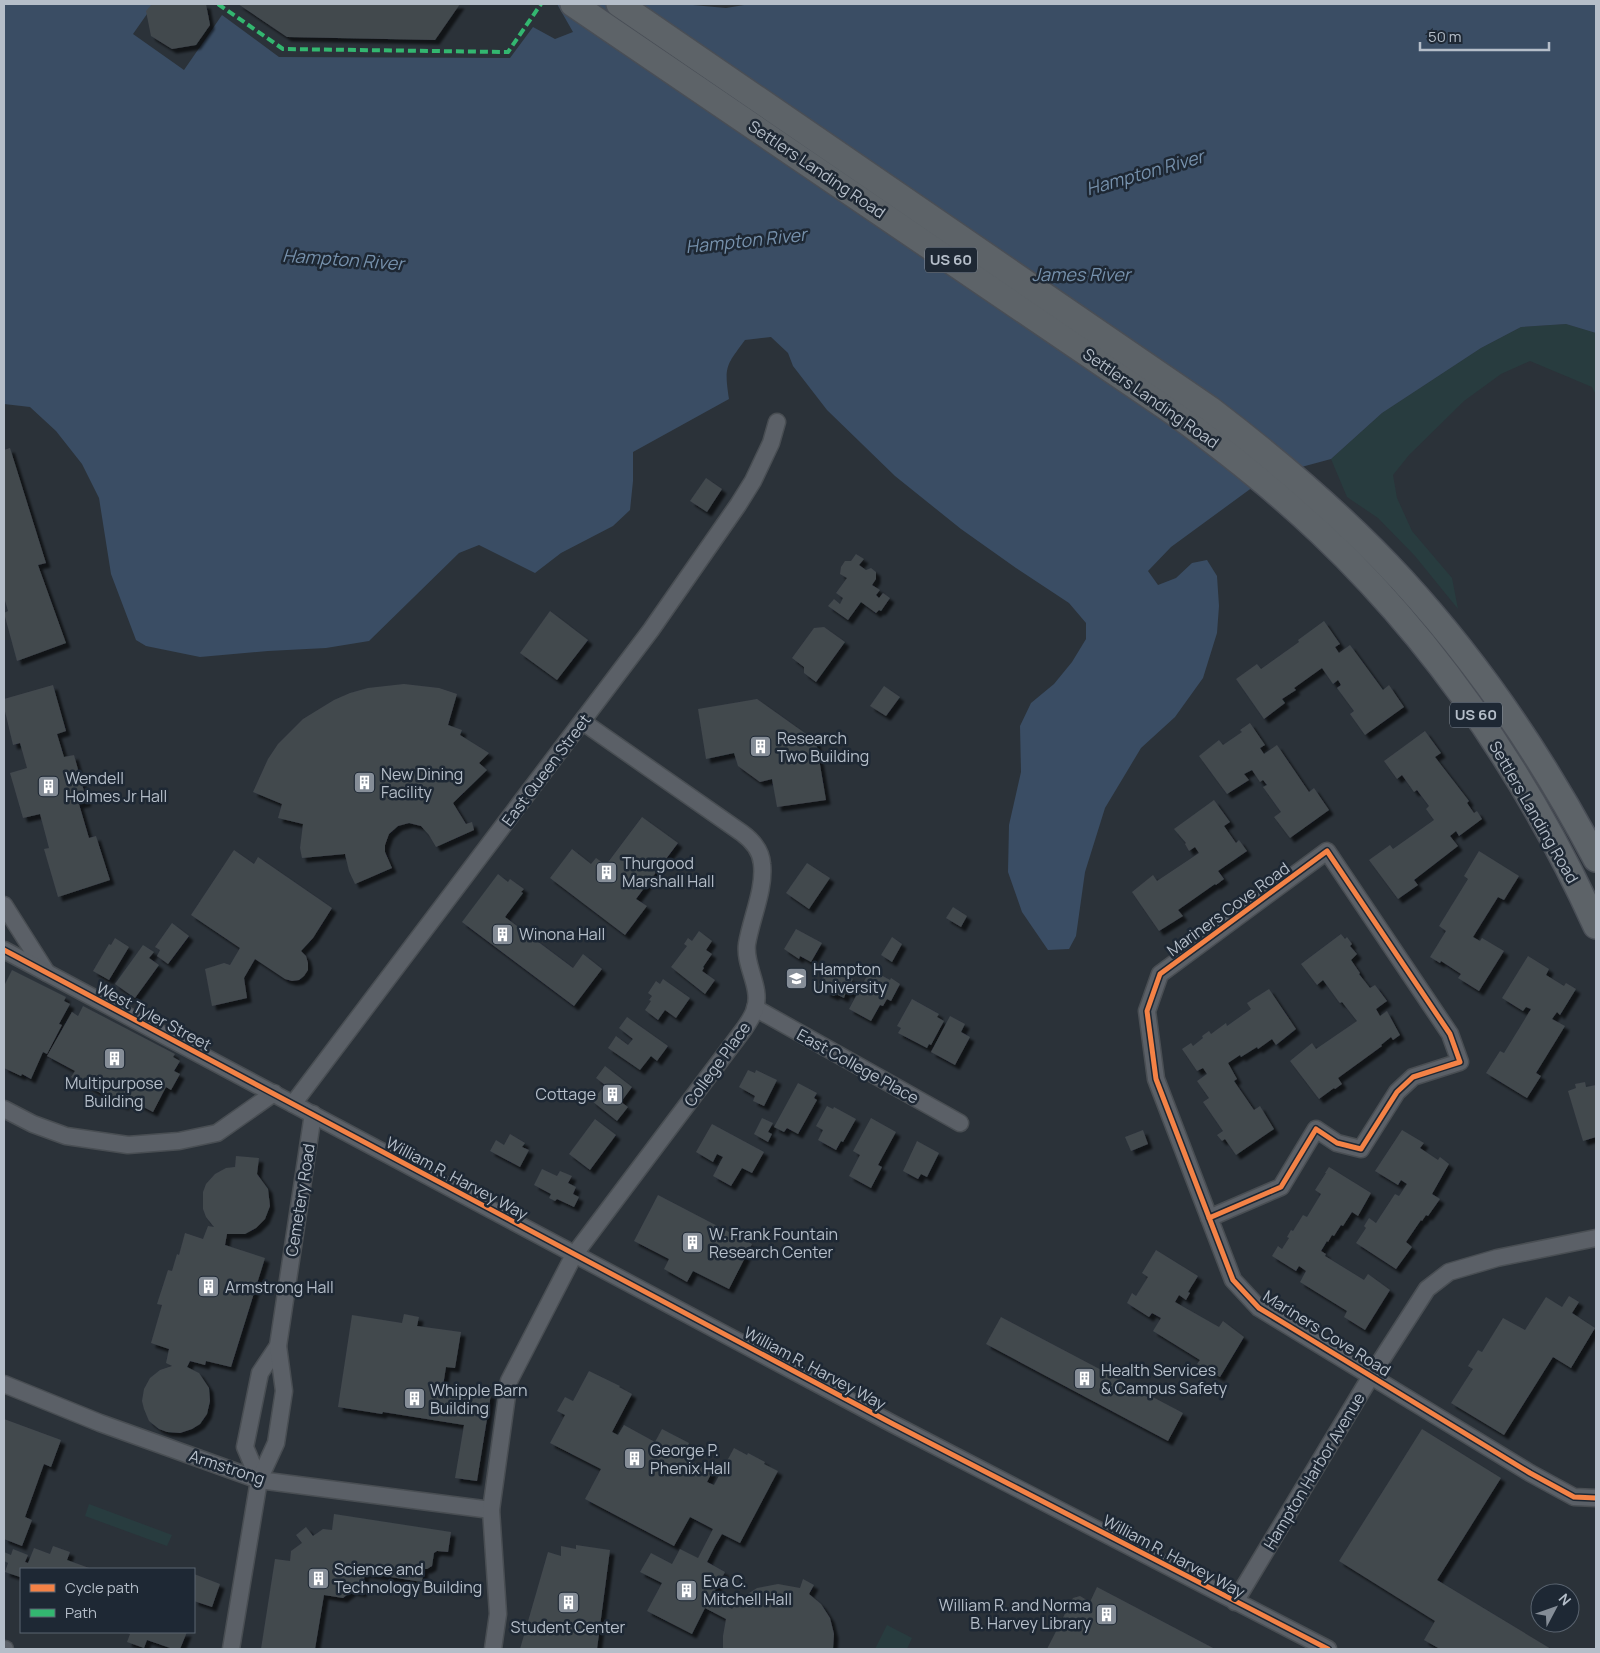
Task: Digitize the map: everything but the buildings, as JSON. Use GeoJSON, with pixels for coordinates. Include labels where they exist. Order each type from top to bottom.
{"type":"FeatureCollection","features":[{"type":"Feature","properties":{"kind":"main road","name":"Settlers Landing Road"},"geometry":{"type":"LineString","coordinates":[[573,4],[1165,407],[1326,522],[1402,580],[1466,655],[1520,730],[1569,809],[1596,859]]}},
{"type":"Feature","properties":{"kind":"main road","name":"Settlers Landing Road"},"geometry":{"type":"LineString","coordinates":[[619,4],[1210,409],[1261,448],[1326,522],[1465,698],[1531,801],[1568,868],[1596,926]]}},
{"type":"Feature","properties":{"kind":"street","name":"East Queen Street"},"geometry":{"type":"LineString","coordinates":[[293,1104],[583,722],[738,506],[765,457],[777,422]]}},
{"type":"Feature","properties":{"kind":"street","name":"College Place"},"geometry":{"type":"LineString","coordinates":[[493,1649],[498,1614],[491,1510],[509,1380],[574,1255],[744,1029],[755,1008],[756,992],[747,952],[762,879],[760,852],[742,832],[583,722]]}},
{"type":"Feature","properties":{"kind":"street","name":"Mariners Cove Road"},"geometry":{"type":"LineString","coordinates":[[1209,1218],[1281,1187],[1316,1129],[1337,1143],[1361,1149],[1396,1092],[1413,1077],[1460,1062],[1450,1034],[1327,852],[1160,974],[1147,1011],[1156,1080],[1209,1218],[1233,1280],[1259,1308],[1548,1483],[1574,1497],[1596,1498]]}},
{"type":"Feature","properties":{"kind":"street"},"geometry":{"type":"LineString","coordinates":[[4,905],[48,975]]}},
{"type":"Feature","properties":{"kind":"street","name":"West Tyler Street"},"geometry":{"type":"LineString","coordinates":[[4,950],[293,1104]]}},
{"type":"Feature","properties":{"kind":"street","name":"East College Place"},"geometry":{"type":"LineString","coordinates":[[755,1008],[960,1123]]}},
{"type":"Feature","properties":{"kind":"street"},"geometry":{"type":"LineString","coordinates":[[4,1109],[33,1124],[66,1136],[128,1145],[179,1141],[217,1133],[274,1093]]}},
{"type":"Feature","properties":{"kind":"street","name":"William R. Harvey Way"},"geometry":{"type":"LineString","coordinates":[[293,1104],[885,1420],[1328,1649]]}},
{"type":"Feature","properties":{"kind":"street","name":"Cemetery Road"},"geometry":{"type":"LineString","coordinates":[[231,1649],[259,1480],[276,1443],[284,1392],[278,1346],[313,1114]]}},
{"type":"Feature","properties":{"kind":"street","name":"Hampton Harbor Avenue"},"geometry":{"type":"LineString","coordinates":[[1235,1602],[1370,1376],[1427,1289],[1449,1272],[1497,1258],[1596,1238]]}},
{"type":"Feature","properties":{"kind":"street","name":"Cemetery Road"},"geometry":{"type":"LineString","coordinates":[[259,1480],[245,1446],[260,1373],[278,1346]]}},
{"type":"Feature","properties":{"kind":"street","name":"Armstrong"},"geometry":{"type":"LineString","coordinates":[[4,1384],[100,1423],[259,1480],[491,1510]]}},
{"type":"Feature","properties":{"kind":"green space"},"geometry":{"type":"Polygon","coordinates":[[[1566,324],[1596,333],[1596,395],[1592,387],[1530,361],[1501,374],[1464,401],[1409,455],[1393,475],[1397,498],[1412,531],[1452,578],[1458,609],[1415,556],[1378,518],[1347,497],[1331,459],[1382,413],[1481,348],[1521,327],[1566,324]]]}},
{"type":"Feature","properties":{"kind":"green space"},"geometry":{"type":"Polygon","coordinates":[[[89,1504],[172,1535],[167,1546],[85,1516],[89,1504]]]}},
{"type":"Feature","properties":{"kind":"green space"},"geometry":{"type":"Polygon","coordinates":[[[887,1625],[912,1638],[907,1649],[875,1649],[887,1625]]]}},
{"type":"Feature","properties":{"kind":"water","name":"James River"},"geometry":{"type":"Polygon","coordinates":[[[4,4],[154,4],[133,34],[184,70],[222,15],[279,57],[510,58],[533,27],[555,39],[573,32],[557,4],[690,4],[726,8],[750,4],[1596,4],[1596,333],[1566,324],[1521,327],[1481,348],[1382,413],[1331,459],[1268,476],[1171,547],[1148,571],[1158,585],[1176,578],[1192,563],[1207,560],[1217,576],[1219,606],[1217,633],[1203,678],[1175,717],[1141,748],[1105,808],[1085,872],[1076,936],[1069,949],[1048,950],[1022,912],[1008,872],[1009,825],[1021,772],[1020,726],[1031,703],[1054,684],[1072,662],[1086,639],[1086,623],[1069,603],[961,529],[895,476],[827,410],[793,366],[788,353],[771,337],[745,340],[730,361],[727,373],[729,399],[633,452],[630,510],[613,526],[561,553],[535,573],[479,545],[459,553],[369,641],[326,648],[200,657],[146,646],[136,640],[111,574],[99,498],[82,464],[56,431],[30,407],[4,404],[4,4]]]}},
{"type":"Feature","properties":{"kind":"marked path"},"geometry":{"type":"LineString","coordinates":[[218,4],[283,49],[508,52],[541,4]]}},
{"type":"Feature","properties":{"kind":"cycle path"},"geometry":{"type":"LineString","coordinates":[[1209,1218],[1281,1187],[1316,1129],[1337,1143],[1361,1149],[1397,1092],[1413,1077],[1460,1062],[1450,1034],[1327,851],[1160,974],[1147,1011],[1156,1079],[1233,1280],[1259,1308],[1530,1473],[1574,1497],[1596,1498]]}},
{"type":"Feature","properties":{"kind":"cycle path"},"geometry":{"type":"LineString","coordinates":[[4,950],[893,1424],[1328,1649]]}},
{"type":"Feature","properties":{"kind":"place","name":"Research Two Building"},"geometry":{"type":"Point","coordinates":[761,747]}},
{"type":"Feature","properties":{"kind":"place","name":"New Dining Facility"},"geometry":{"type":"Point","coordinates":[365,783]}},
{"type":"Feature","properties":{"kind":"place","name":"Wendell Holmes Jr Hall"},"geometry":{"type":"Point","coordinates":[49,787]}},
{"type":"Feature","properties":{"kind":"place","name":"Thurgood Marshall Hall"},"geometry":{"type":"Point","coordinates":[606,872]}},
{"type":"Feature","properties":{"kind":"place","name":"Winona Hall"},"geometry":{"type":"Point","coordinates":[503,934]}},
{"type":"Feature","properties":{"kind":"place","name":"Hampton University"},"geometry":{"type":"Point","coordinates":[797,978]}},
{"type":"Feature","properties":{"kind":"place","name":"Multipurpose Building"},"geometry":{"type":"Point","coordinates":[114,1059]}},
{"type":"Feature","properties":{"kind":"place","name":"Cottage"},"geometry":{"type":"Point","coordinates":[612,1094]}},
{"type":"Feature","properties":{"kind":"place","name":"W. Frank Fountain Research Center"},"geometry":{"type":"Point","coordinates":[693,1243]}},
{"type":"Feature","properties":{"kind":"place","name":"Armstrong Hall"},"geometry":{"type":"Point","coordinates":[209,1287]}},
{"type":"Feature","properties":{"kind":"place","name":"Health Services & Campus Safety"},"geometry":{"type":"Point","coordinates":[1085,1379]}},
{"type":"Feature","properties":{"kind":"place","name":"Whipple Barn Building"},"geometry":{"type":"Point","coordinates":[414,1399]}},
{"type":"Feature","properties":{"kind":"place","name":"George P. Phenix Hall"},"geometry":{"type":"Point","coordinates":[634,1459]}},
{"type":"Feature","properties":{"kind":"place","name":"Science and Technology Building"},"geometry":{"type":"Point","coordinates":[318,1578]}},
{"type":"Feature","properties":{"kind":"place","name":"Eva C. Mitchell Hall"},"geometry":{"type":"Point","coordinates":[687,1590]}},
{"type":"Feature","properties":{"kind":"place","name":"Student Center"},"geometry":{"type":"Point","coordinates":[568,1603]}},
{"type":"Feature","properties":{"kind":"place","name":"William R. and Norma B. Harvey Library"},"geometry":{"type":"Point","coordinates":[1107,1614]}},
{"type":"Feature","properties":{"kind":"water label","name":"Hampton River"},"geometry":{"type":"Point","coordinates":[1145,173]}},
{"type":"Feature","properties":{"kind":"water label","name":"Hampton River"},"geometry":{"type":"Point","coordinates":[746,241]}},
{"type":"Feature","properties":{"kind":"water label","name":"Hampton River"},"geometry":{"type":"Point","coordinates":[343,260]}}]}
